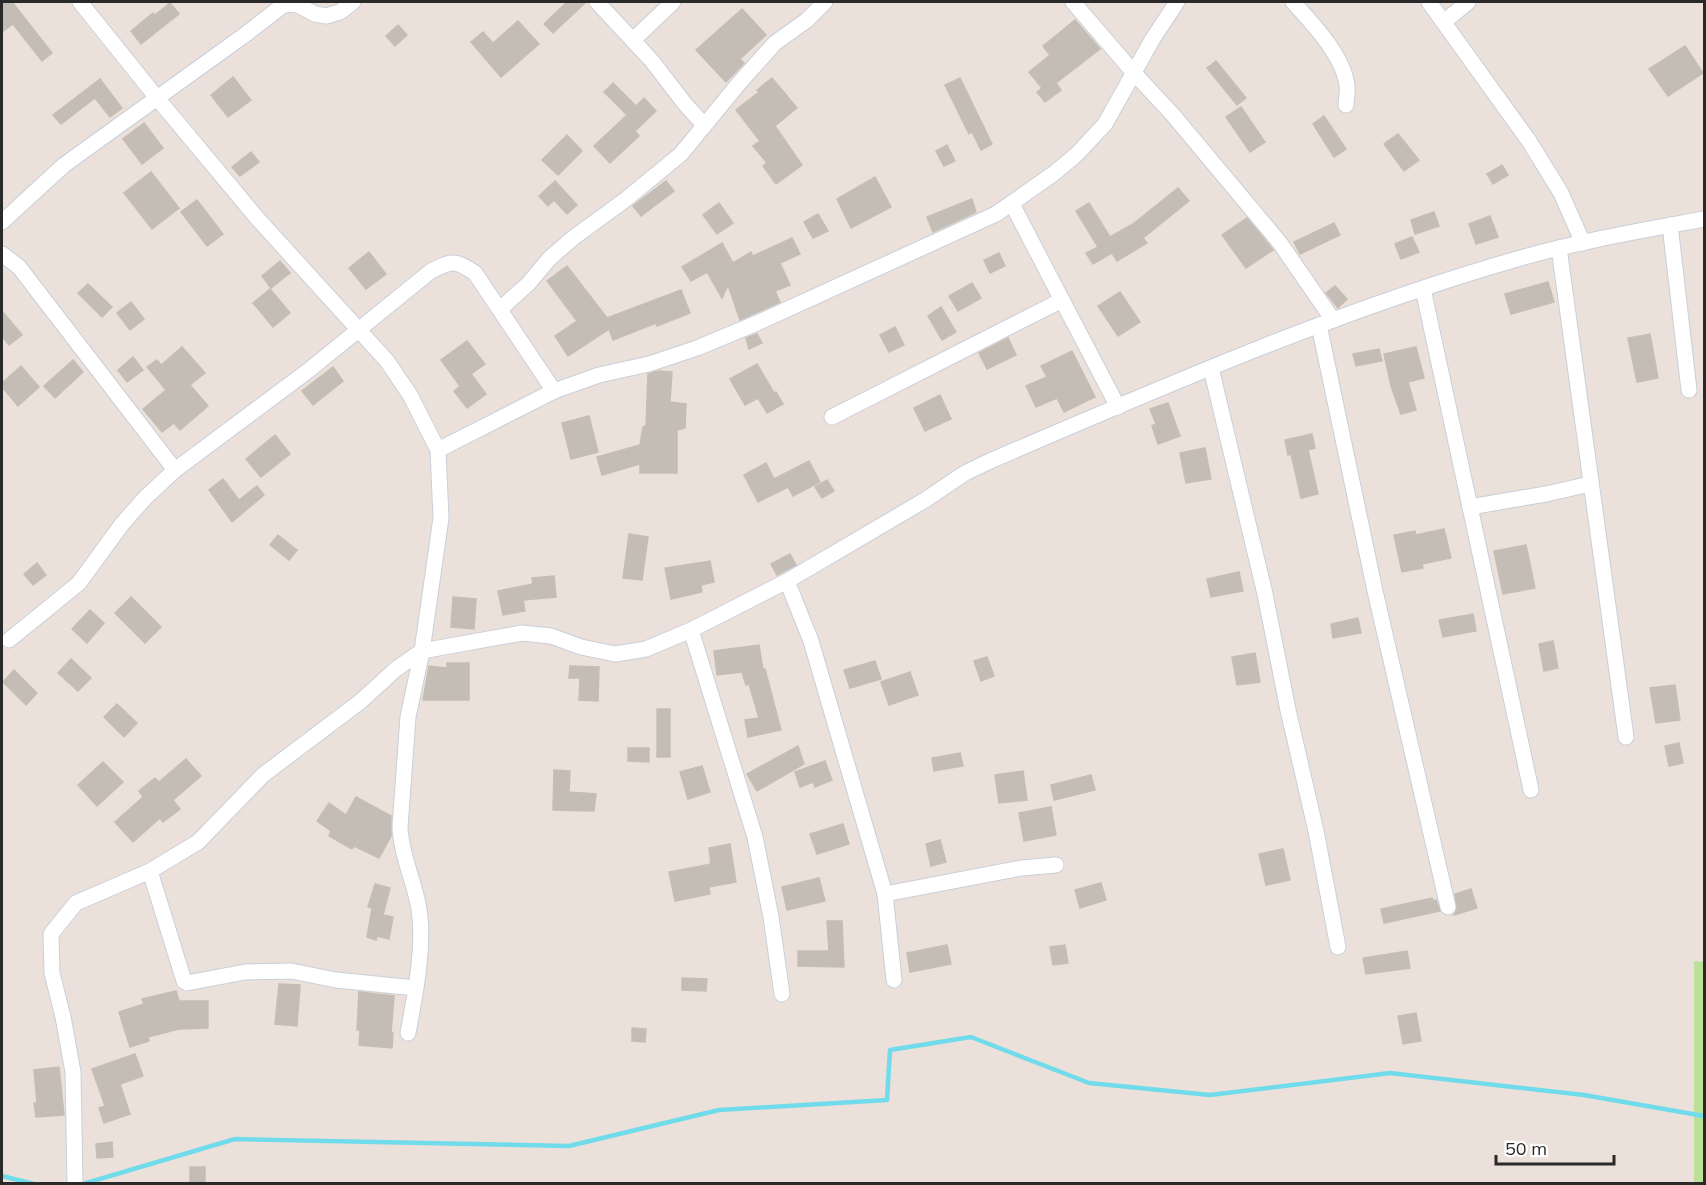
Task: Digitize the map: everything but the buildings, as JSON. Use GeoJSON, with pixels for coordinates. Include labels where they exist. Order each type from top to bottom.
{"type":"FeatureCollection","features":[{"type":"Feature","properties":{"kind":"street"},"geometry":{"type":"LineString","coordinates":[[80,2],[257,218],[387,361],[410,395],[438,450],[441,518],[422,651],[408,717],[400,827],[401,844],[418,905],[420,936],[416,988],[408,1033]]}},
{"type":"Feature","properties":{"kind":"street"},"geometry":{"type":"LineString","coordinates":[[2,222],[64,165],[282,6],[298,5],[315,14],[326,16],[340,12],[353,2]]}},
{"type":"Feature","properties":{"kind":"street"},"geometry":{"type":"LineString","coordinates":[[597,2],[633,40],[704,125]]}},
{"type":"Feature","properties":{"kind":"street"},"geometry":{"type":"LineString","coordinates":[[633,40],[673,2]]}},
{"type":"Feature","properties":{"kind":"street"},"geometry":{"type":"LineString","coordinates":[[500,309],[573,238],[611,211],[681,154],[775,43],[807,20],[825,2]]}},
{"type":"Feature","properties":{"kind":"street"},"geometry":{"type":"LineString","coordinates":[[1073,2],[1134,74],[1173,115],[1280,243],[1326,322],[1375,591],[1448,906]]}},
{"type":"Feature","properties":{"kind":"street"},"geometry":{"type":"LineString","coordinates":[[438,450],[555,391],[599,375],[650,363],[696,348],[979,223],[1012,204],[1076,155],[1105,124],[1152,40],[1177,2]]}},
{"type":"Feature","properties":{"kind":"street"},"geometry":{"type":"LineString","coordinates":[[1293,2],[1333,52],[1347,86],[1346,105]]}},
{"type":"Feature","properties":{"kind":"street"},"geometry":{"type":"LineString","coordinates":[[1429,2],[1445,21],[1529,141],[1561,193],[1583,243]]}},
{"type":"Feature","properties":{"kind":"street"},"geometry":{"type":"LineString","coordinates":[[1445,21],[1468,2]]}},
{"type":"Feature","properties":{"kind":"street"},"geometry":{"type":"LineString","coordinates":[[1012,204],[1118,407]]}},
{"type":"Feature","properties":{"kind":"street"},"geometry":{"type":"LineString","coordinates":[[75,1184],[73,1072],[52,973],[51,934],[76,903],[150,871],[198,842],[263,775],[362,701],[396,669],[422,651],[522,633],[551,636],[581,647],[615,654],[646,649],[691,630],[788,581],[925,500],[965,473],[1211,368],[1326,322],[1510,261],[1559,248],[1704,219]]}},
{"type":"Feature","properties":{"kind":"street"},"geometry":{"type":"LineString","coordinates":[[1670,225],[1689,390]]}},
{"type":"Feature","properties":{"kind":"street"},"geometry":{"type":"LineString","coordinates":[[1559,248],[1626,736]]}},
{"type":"Feature","properties":{"kind":"street"},"geometry":{"type":"LineString","coordinates":[[2,254],[19,267],[175,470]]}},
{"type":"Feature","properties":{"kind":"street"},"geometry":{"type":"LineString","coordinates":[[9,640],[79,584],[122,525],[145,498],[175,470],[309,370],[431,271],[448,262],[461,264],[475,273],[555,391]]}},
{"type":"Feature","properties":{"kind":"street"},"geometry":{"type":"LineString","coordinates":[[1423,289],[1531,790]]}},
{"type":"Feature","properties":{"kind":"street"},"geometry":{"type":"LineString","coordinates":[[832,417],[1062,300]]}},
{"type":"Feature","properties":{"kind":"street"},"geometry":{"type":"LineString","coordinates":[[1211,368],[1265,594],[1288,710],[1316,831],[1338,947]]}},
{"type":"Feature","properties":{"kind":"street"},"geometry":{"type":"LineString","coordinates":[[1470,507],[1590,484]]}},
{"type":"Feature","properties":{"kind":"street"},"geometry":{"type":"LineString","coordinates":[[788,581],[815,651],[885,894],[894,980]]}},
{"type":"Feature","properties":{"kind":"street"},"geometry":{"type":"LineString","coordinates":[[691,630],[756,837],[782,994]]}},
{"type":"Feature","properties":{"kind":"street"},"geometry":{"type":"LineString","coordinates":[[885,894],[1021,868],[1056,865]]}},
{"type":"Feature","properties":{"kind":"street"},"geometry":{"type":"LineString","coordinates":[[150,871],[184,981],[187,983],[245,972],[291,971],[336,980],[416,988]]}},
{"type":"Feature","properties":{"kind":"green space"},"geometry":{"type":"Polygon","coordinates":[[[1694,961],[1704,962],[1704,1184],[1694,1183],[1694,961]]]}},
{"type":"Feature","properties":{"kind":"waterway"},"geometry":{"type":"LineString","coordinates":[[83,1184],[235,1139],[569,1146],[719,1110],[887,1100],[890,1050],[971,1037],[1089,1083],[1210,1095],[1390,1073],[1584,1095],[1704,1116]]}},
{"type":"Feature","properties":{"kind":"waterway"},"geometry":{"type":"LineString","coordinates":[[2,1176],[34,1184]]}}]}
